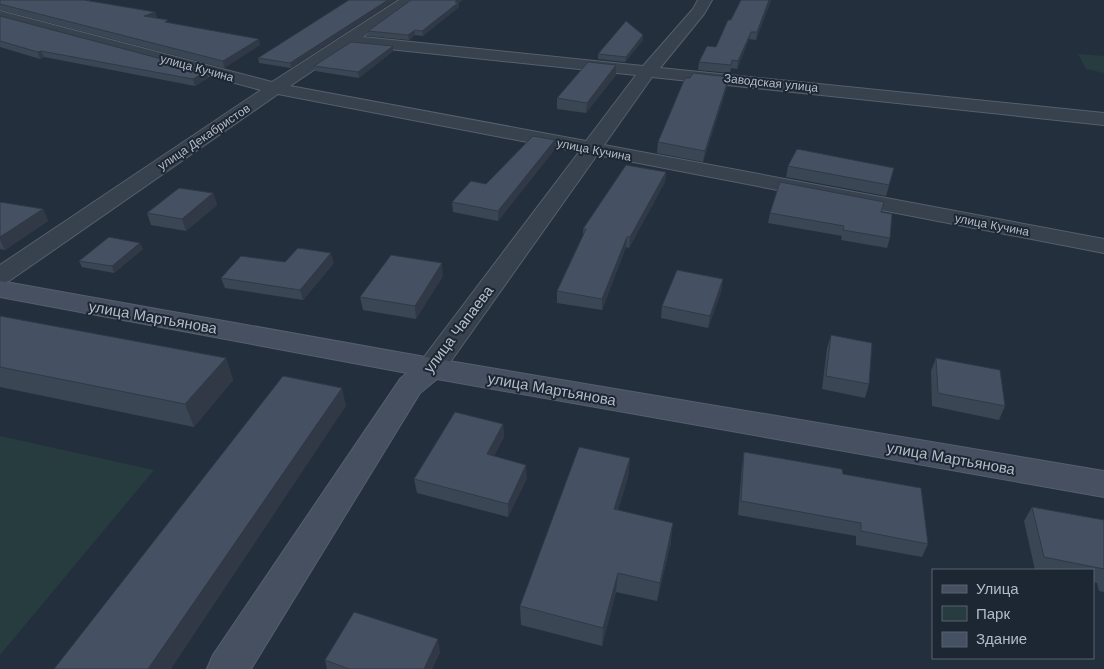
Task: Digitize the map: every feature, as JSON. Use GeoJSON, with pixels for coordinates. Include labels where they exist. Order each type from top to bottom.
{"type":"FeatureCollection","features":[{"type":"Feature","properties":{"kind":"main road","name":"улица Мартьянова"},"geometry":{"type":"LineString","coordinates":[[0,289],[431,368],[1104,484]]}},
{"type":"Feature","properties":{"kind":"main road","name":"улица Чапаева"},"geometry":{"type":"LineString","coordinates":[[228,669],[410,386],[431,368]]}},
{"type":"Feature","properties":{"kind":"street","name":"улица Декабристов"},"geometry":{"type":"LineString","coordinates":[[0,276],[275,88],[409,0]]}},
{"type":"Feature","properties":{"kind":"street","name":"улица Чапаева"},"geometry":{"type":"LineString","coordinates":[[431,368],[589,149],[648,71],[699,11],[705,0]]}},
{"type":"Feature","properties":{"kind":"street","name":"улица Кучина"},"geometry":{"type":"LineString","coordinates":[[2,9],[275,88],[1104,246]]}},
{"type":"Feature","properties":{"kind":"street","name":"Заводская улица"},"geometry":{"type":"LineString","coordinates":[[348,40],[1104,119]]}},
{"type":"Feature","properties":{"kind":"green space"},"geometry":{"type":"Polygon","coordinates":[[[1078,54],[1104,56],[1104,73],[1086,69],[1078,54]]]}},
{"type":"Feature","properties":{"kind":"green space"},"geometry":{"type":"Polygon","coordinates":[[[0,436],[154,470],[0,655],[0,436]]]}},
{"type":"Feature","properties":{"kind":"building"},"geometry":{"type":"Polygon","coordinates":[[[0,0],[84,0],[155,12],[144,16],[168,20],[165,22],[259,39],[223,61],[0,4],[0,0]]]}},
{"type":"Feature","properties":{"kind":"building"},"geometry":{"type":"Polygon","coordinates":[[[349,0],[388,0],[290,63],[258,58],[349,0]]]}},
{"type":"Feature","properties":{"kind":"building"},"geometry":{"type":"Polygon","coordinates":[[[411,0],[457,0],[455,2],[459,2],[422,31],[415,30],[408,35],[368,31],[411,0]]]}},
{"type":"Feature","properties":{"kind":"building"},"geometry":{"type":"Polygon","coordinates":[[[741,0],[769,0],[757,32],[751,32],[738,61],[732,60],[731,65],[699,62],[707,46],[716,47],[728,20],[731,20],[741,0]]]}},
{"type":"Feature","properties":{"kind":"building"},"geometry":{"type":"Polygon","coordinates":[[[0,16],[207,71],[193,79],[38,52],[0,41],[0,16]]]}},
{"type":"Feature","properties":{"kind":"building"},"geometry":{"type":"Polygon","coordinates":[[[626,21],[643,35],[626,57],[598,54],[626,21]]]}},
{"type":"Feature","properties":{"kind":"building"},"geometry":{"type":"Polygon","coordinates":[[[351,42],[393,46],[358,72],[314,66],[351,42]]]}},
{"type":"Feature","properties":{"kind":"building"},"geometry":{"type":"Polygon","coordinates":[[[588,62],[616,65],[587,103],[557,98],[588,62]]]}},
{"type":"Feature","properties":{"kind":"building"},"geometry":{"type":"Polygon","coordinates":[[[693,73],[729,77],[705,151],[658,142],[685,78],[690,78],[693,73]]]}},
{"type":"Feature","properties":{"kind":"building"},"geometry":{"type":"Polygon","coordinates":[[[533,136],[555,140],[498,211],[452,202],[471,181],[486,184],[533,136]]]}},
{"type":"Feature","properties":{"kind":"building"},"geometry":{"type":"Polygon","coordinates":[[[797,149],[894,168],[889,185],[788,166],[797,149]]]}},
{"type":"Feature","properties":{"kind":"building"},"geometry":{"type":"Polygon","coordinates":[[[626,165],[666,172],[630,237],[627,237],[602,299],[557,291],[586,229],[583,229],[626,165]]]}},
{"type":"Feature","properties":{"kind":"building"},"geometry":{"type":"Polygon","coordinates":[[[780,182],[884,202],[881,212],[892,214],[890,238],[843,230],[844,226],[770,213],[780,182]]]}},
{"type":"Feature","properties":{"kind":"building"},"geometry":{"type":"Polygon","coordinates":[[[179,188],[213,193],[182,219],[147,213],[179,188]]]}},
{"type":"Feature","properties":{"kind":"building"},"geometry":{"type":"Polygon","coordinates":[[[0,202],[43,209],[0,237],[0,202]]]}},
{"type":"Feature","properties":{"kind":"building"},"geometry":{"type":"Polygon","coordinates":[[[109,237],[140,243],[112,266],[79,261],[109,237]]]}},
{"type":"Feature","properties":{"kind":"building"},"geometry":{"type":"Polygon","coordinates":[[[298,248],[331,253],[300,290],[221,278],[241,256],[285,262],[298,248]]]}},
{"type":"Feature","properties":{"kind":"building"},"geometry":{"type":"Polygon","coordinates":[[[391,255],[442,263],[415,306],[360,297],[391,255]]]}},
{"type":"Feature","properties":{"kind":"building"},"geometry":{"type":"Polygon","coordinates":[[[677,270],[723,279],[710,316],[662,306],[677,270]]]}},
{"type":"Feature","properties":{"kind":"building"},"geometry":{"type":"Polygon","coordinates":[[[0,316],[226,358],[185,404],[0,367],[0,316]]]}},
{"type":"Feature","properties":{"kind":"building"},"geometry":{"type":"Polygon","coordinates":[[[831,335],[872,343],[869,384],[826,376],[831,335]]]}},
{"type":"Feature","properties":{"kind":"building"},"geometry":{"type":"Polygon","coordinates":[[[936,358],[1000,370],[1005,406],[938,393],[936,358]]]}},
{"type":"Feature","properties":{"kind":"building"},"geometry":{"type":"Polygon","coordinates":[[[283,376],[342,388],[148,669],[54,669],[283,376]]]}},
{"type":"Feature","properties":{"kind":"building"},"geometry":{"type":"Polygon","coordinates":[[[455,412],[503,424],[487,454],[526,465],[508,504],[414,479],[455,412]]]}},
{"type":"Feature","properties":{"kind":"building"},"geometry":{"type":"Polygon","coordinates":[[[579,447],[630,458],[614,509],[673,523],[660,583],[618,573],[603,628],[520,606],[579,447]]]}},
{"type":"Feature","properties":{"kind":"building"},"geometry":{"type":"Polygon","coordinates":[[[744,452],[842,469],[843,474],[921,488],[928,544],[861,531],[861,523],[741,501],[744,452]]]}},
{"type":"Feature","properties":{"kind":"building"},"geometry":{"type":"Polygon","coordinates":[[[1032,507],[1104,520],[1104,569],[1044,557],[1032,507]]]}},
{"type":"Feature","properties":{"kind":"building"},"geometry":{"type":"Polygon","coordinates":[[[354,612],[438,639],[424,669],[349,669],[325,660],[354,612]]]}}]}
